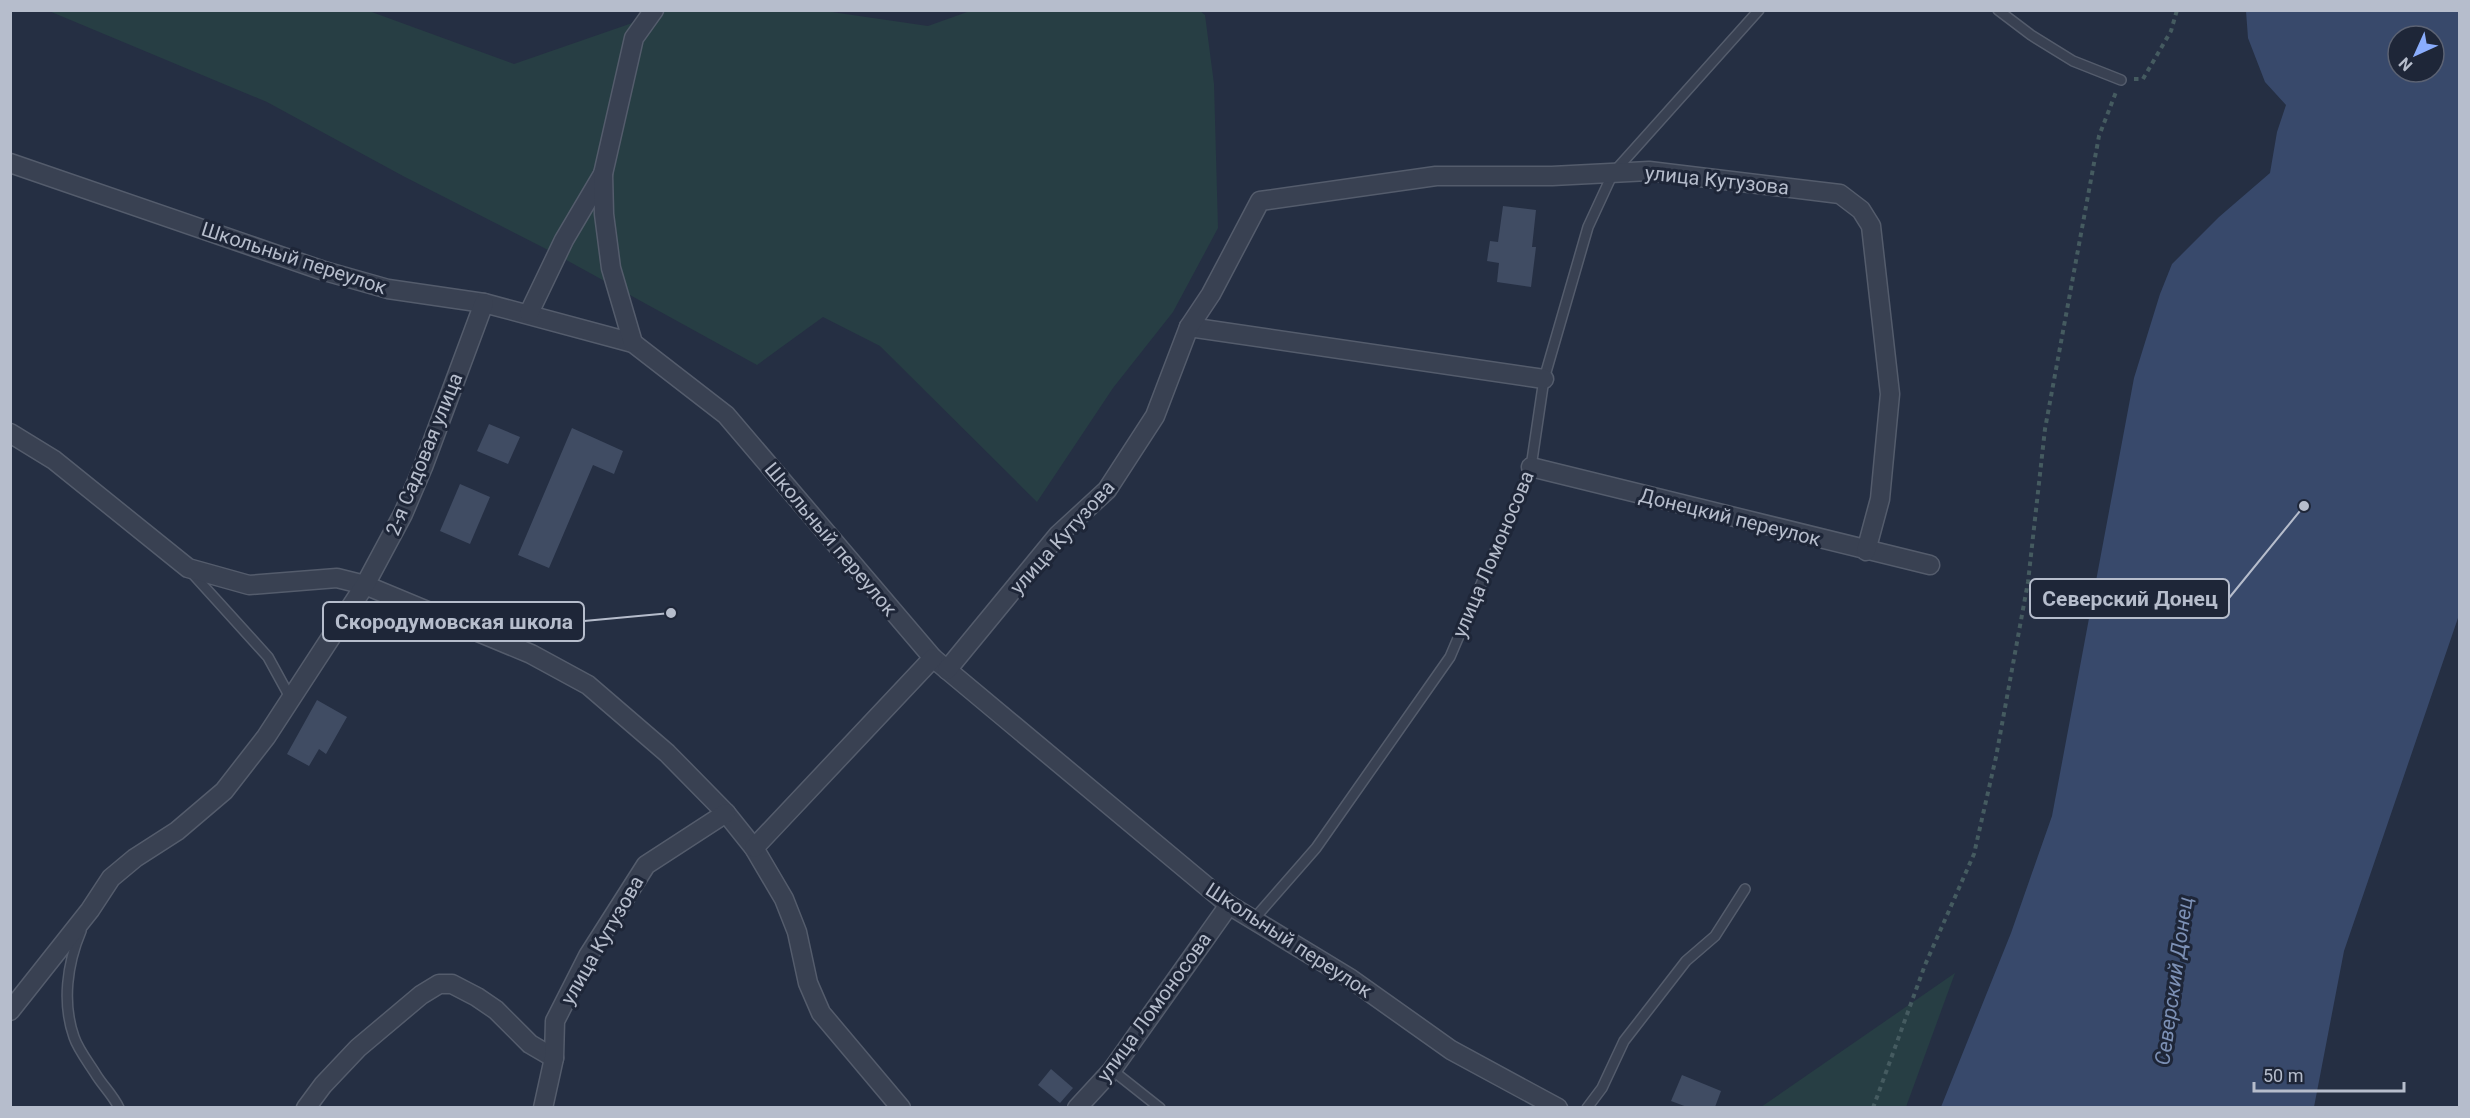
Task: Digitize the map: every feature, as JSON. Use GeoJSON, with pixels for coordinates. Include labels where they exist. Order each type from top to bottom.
{"type":"FeatureCollection","features":[{"type":"Feature","properties":{"kind":"street"},"geometry":{"type":"LineString","coordinates":[[633,343],[611,268],[604,214],[603,174],[634,38],[654,10]]}},
{"type":"Feature","properties":{"kind":"street","name":"Школьный переулок"},"geometry":{"type":"LineString","coordinates":[[10,163],[321,270],[388,289],[484,303],[528,313],[633,343],[726,415],[933,658],[1229,905],[1351,979],[1451,1050],[1558,1107]]}},
{"type":"Feature","properties":{"kind":"street","name":"улица Кутузова"},"geometry":{"type":"LineString","coordinates":[[947,670],[1058,535],[1107,490],[1155,416],[1189,327],[1211,294],[1260,201],[1436,176],[1649,171],[1840,194],[1862,210],[1871,226],[1890,394],[1880,500],[1866,551]]}},
{"type":"Feature","properties":{"kind":"street"},"geometry":{"type":"LineString","coordinates":[[528,313],[564,240],[603,174]]}},
{"type":"Feature","properties":{"kind":"street","name":"2-я Садовая улица"},"geometry":{"type":"LineString","coordinates":[[10,1011],[90,910],[111,878],[135,858],[177,831],[224,791],[266,737],[365,585],[403,514],[484,303]]}},
{"type":"Feature","properties":{"kind":"street"},"geometry":{"type":"LineString","coordinates":[[1189,327],[1544,379]]}},
{"type":"Feature","properties":{"kind":"street"},"geometry":{"type":"LineString","coordinates":[[10,433],[54,460],[188,568],[249,585],[337,578],[365,585],[531,654],[588,685],[667,753],[726,813],[754,848],[784,899],[797,932],[808,983],[821,1013],[901,1107]]}},
{"type":"Feature","properties":{"kind":"street","name":"Донецкий переулок"},"geometry":{"type":"LineString","coordinates":[[1531,467],[1930,565]]}},
{"type":"Feature","properties":{"kind":"street"},"geometry":{"type":"LineString","coordinates":[[754,848],[933,658]]}},
{"type":"Feature","properties":{"kind":"street","name":"улица Кутузова"},"geometry":{"type":"LineString","coordinates":[[543,1107],[554,1058],[555,1021],[588,956],[646,865],[726,813]]}},
{"type":"Feature","properties":{"kind":"street","name":"улица Ломоносова"},"geometry":{"type":"LineString","coordinates":[[1077,1107],[1112,1070],[1229,905]]}},
{"type":"Feature","properties":{"kind":"street"},"geometry":{"type":"LineString","coordinates":[[306,1107],[322,1085],[357,1048],[421,995],[439,984],[452,984],[477,997],[496,1010],[530,1044],[554,1058]]}},
{"type":"Feature","properties":{"kind":"lane","name":"улица Ломоносова"},"geometry":{"type":"LineString","coordinates":[[1254,919],[1316,848],[1450,657],[1531,467],[1544,379],[1587,227],[1613,173],[1759,10]]}},
{"type":"Feature","properties":{"kind":"lane"},"geometry":{"type":"LineString","coordinates":[[1998,10],[2031,35],[2073,61],[2121,80]]}},
{"type":"Feature","properties":{"kind":"lane"},"geometry":{"type":"LineString","coordinates":[[188,568],[268,657],[291,699]]}},
{"type":"Feature","properties":{"kind":"lane"},"geometry":{"type":"LineString","coordinates":[[1587,1107],[1602,1088],[1624,1041],[1686,961],[1715,936],[1745,889]]}},
{"type":"Feature","properties":{"kind":"lane"},"geometry":{"type":"LineString","coordinates":[[90,910],[74,947],[67,984],[68,1013],[74,1038],[119,1107]]}},
{"type":"Feature","properties":{"kind":"lane"},"geometry":{"type":"LineString","coordinates":[[1112,1070],[1160,1107]]}},
{"type":"Feature","properties":{"kind":"path"},"geometry":{"type":"LineString","coordinates":[[1873,1107],[1925,965],[1974,854],[1996,757],[2028,582],[2045,429],[2099,136],[2121,80],[2143,79],[2171,31],[2177,10]]}},
{"type":"Feature","properties":{"kind":"green space"},"geometry":{"type":"Polygon","coordinates":[[[818,10],[928,26],[970,11],[1200,11],[1205,15],[1214,84],[1218,228],[1173,312],[1113,388],[1037,502],[880,346],[823,317],[757,365],[550,251],[403,176],[267,102],[49,11],[369,11],[514,64],[638,21],[647,11],[818,10]]]}},
{"type":"Feature","properties":{"kind":"green space"},"geometry":{"type":"Polygon","coordinates":[[[1955,973],[1906,1107],[1761,1107],[1955,973]]]}},
{"type":"Feature","properties":{"kind":"water"},"geometry":{"type":"Polygon","coordinates":[[[2246,11],[2459,11],[2459,615],[2344,951],[2314,1107],[1941,1107],[2011,933],[2052,816],[2134,378],[2160,294],[2172,264],[2219,217],[2270,173],[2277,132],[2286,105],[2265,82],[2248,38],[2246,11]]]}},
{"type":"Feature","properties":{"kind":"building"},"geometry":{"type":"Polygon","coordinates":[[[1503,206],[1536,210],[1532,247],[1536,247],[1531,287],[1497,282],[1499,263],[1487,261],[1490,241],[1498,242],[1503,206]]]}},
{"type":"Feature","properties":{"kind":"building"},"geometry":{"type":"Polygon","coordinates":[[[489,424],[520,437],[508,464],[477,451],[489,424]]]}},
{"type":"Feature","properties":{"kind":"building"},"geometry":{"type":"Polygon","coordinates":[[[572,428],[623,451],[614,474],[593,465],[549,568],[518,555],[572,428]]]}},
{"type":"Feature","properties":{"kind":"building"},"geometry":{"type":"Polygon","coordinates":[[[460,484],[490,497],[470,544],[440,531],[460,484]]]}},
{"type":"Feature","properties":{"kind":"building"},"geometry":{"type":"Polygon","coordinates":[[[317,700],[347,717],[326,754],[319,749],[309,766],[287,754],[317,700]]]}},
{"type":"Feature","properties":{"kind":"building"},"geometry":{"type":"Polygon","coordinates":[[[1051,1069],[1073,1088],[1060,1103],[1038,1085],[1051,1069]]]}},
{"type":"Feature","properties":{"kind":"building"},"geometry":{"type":"Polygon","coordinates":[[[1682,1075],[1721,1091],[1715,1107],[1687,1107],[1671,1101],[1682,1075]]]}},
{"type":"Feature","properties":{"kind":"place","name":"Северский Донец"},"geometry":{"type":"Point","coordinates":[2304,506]}},
{"type":"Feature","properties":{"kind":"place","name":"Скородумовская школа"},"geometry":{"type":"Point","coordinates":[671,613]}}]}
